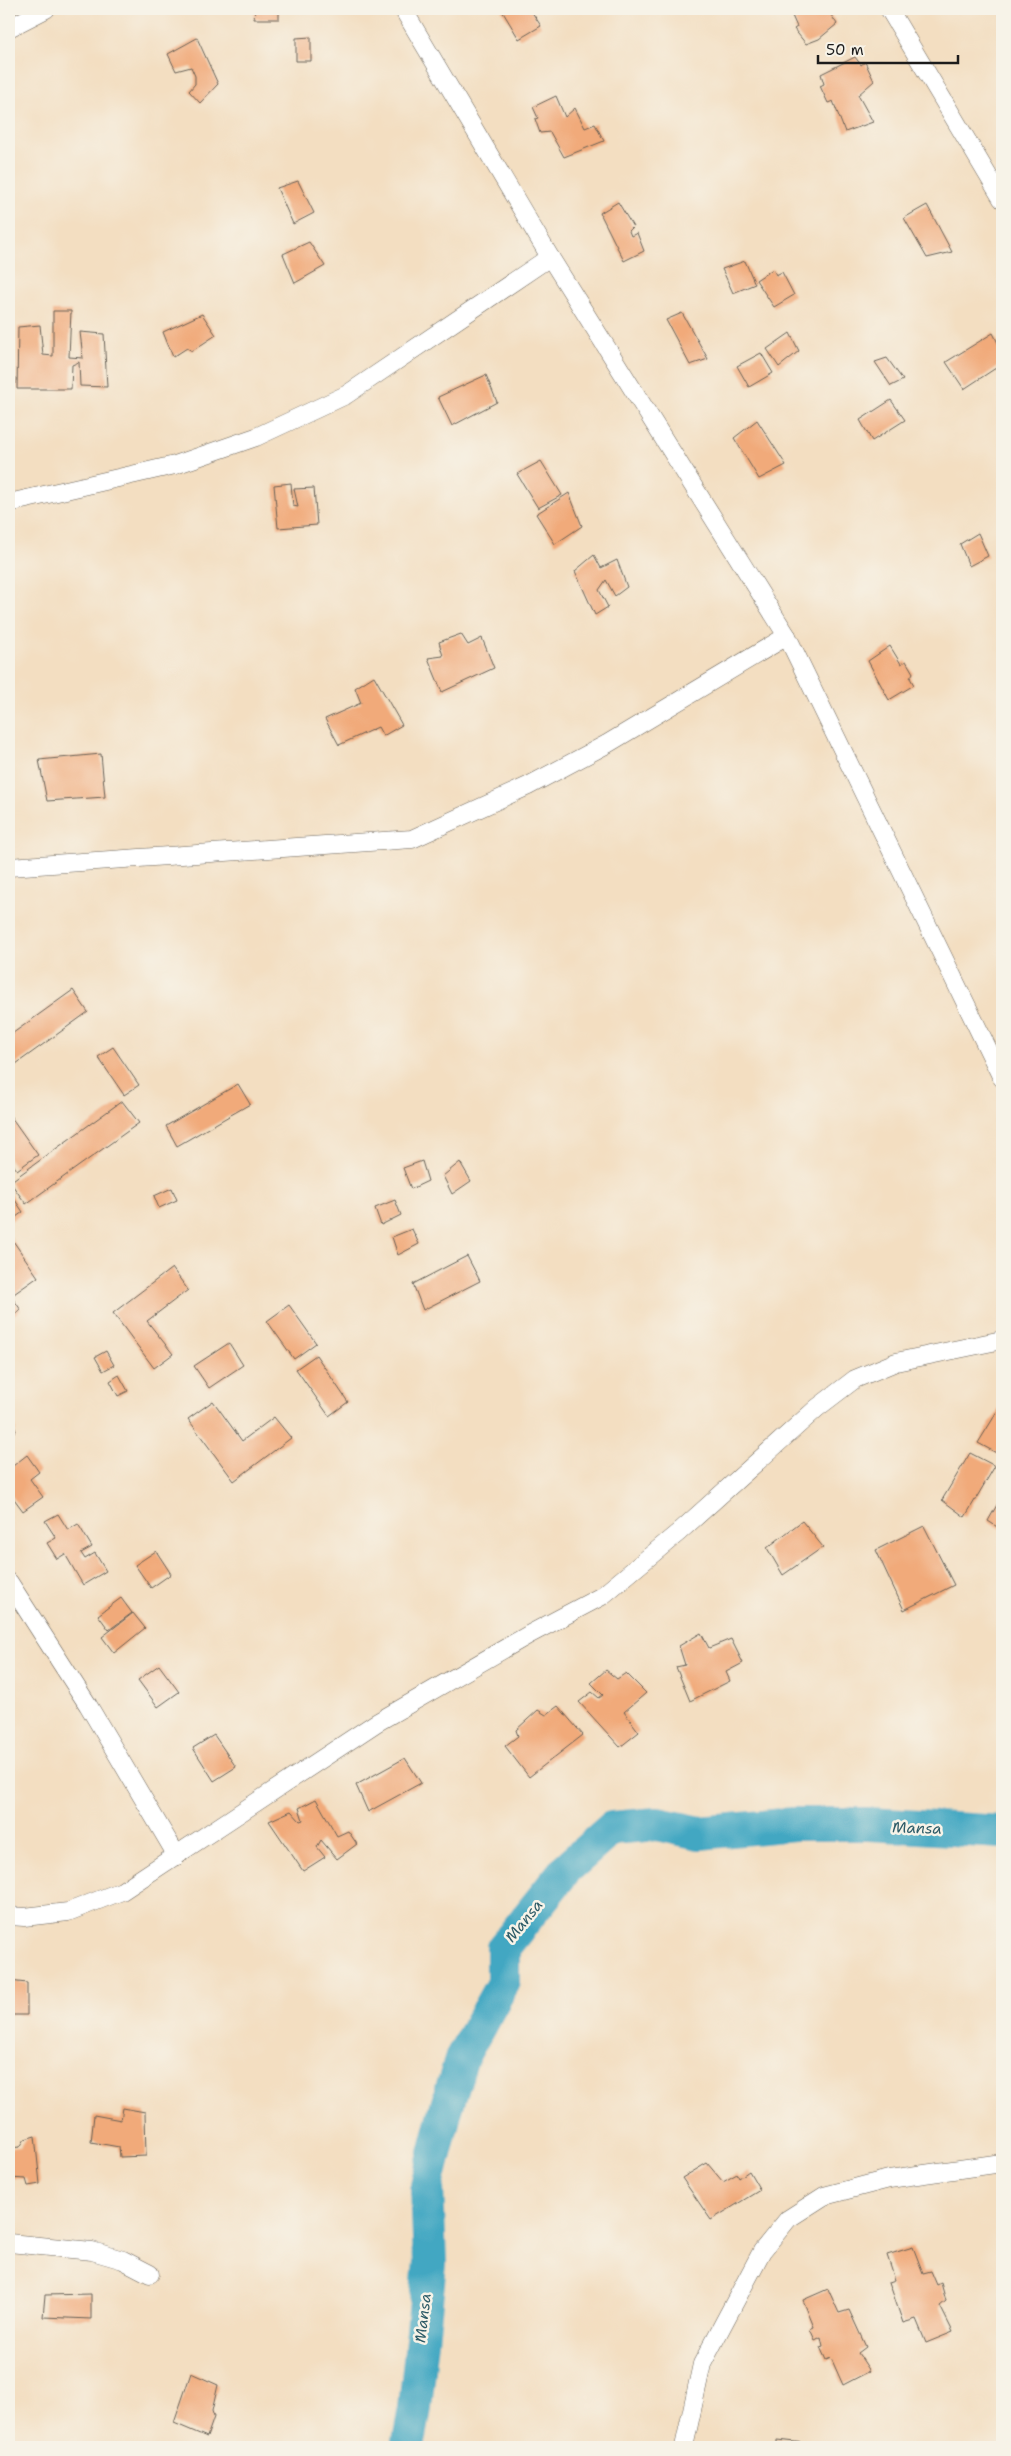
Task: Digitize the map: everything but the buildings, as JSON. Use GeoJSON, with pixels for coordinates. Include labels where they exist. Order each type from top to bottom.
{"type":"FeatureCollection","features":[{"type":"Feature","properties":{"kind":"street"},"geometry":{"type":"LineString","coordinates":[[9,28],[46,9]]}},
{"type":"Feature","properties":{"kind":"street"},"geometry":{"type":"LineString","coordinates":[[403,9],[550,256],[787,636],[1002,1078]]}},
{"type":"Feature","properties":{"kind":"street"},"geometry":{"type":"LineString","coordinates":[[889,9],[1002,199]]}},
{"type":"Feature","properties":{"kind":"street"},"geometry":{"type":"LineString","coordinates":[[9,503],[175,465],[256,436],[346,395],[550,256]]}},
{"type":"Feature","properties":{"kind":"street"},"geometry":{"type":"LineString","coordinates":[[9,867],[412,839],[528,786],[607,744],[787,636]]}},
{"type":"Feature","properties":{"kind":"street"},"geometry":{"type":"LineString","coordinates":[[9,1916],[24,1917],[68,1912],[122,1891],[376,1723],[530,1634],[602,1596],[678,1532],[802,1420],[855,1379],[896,1362],[1002,1340]]}},
{"type":"Feature","properties":{"kind":"street"},"geometry":{"type":"LineString","coordinates":[[9,1582],[93,1713],[177,1856]]}},
{"type":"Feature","properties":{"kind":"street"},"geometry":{"type":"LineString","coordinates":[[684,2447],[702,2364],[762,2251],[788,2219],[824,2196],[889,2179],[1002,2163]]}},
{"type":"Feature","properties":{"kind":"street"},"geometry":{"type":"LineString","coordinates":[[9,2243],[92,2250],[123,2260],[150,2274]]}},
{"type":"Feature","properties":{"kind":"waterway","name":"Mansa"},"geometry":{"type":"LineString","coordinates":[[408,2447],[415,2408],[430,2263],[427,2186],[446,2109],[462,2057],[503,1983],[503,1948],[566,1869],[612,1828],[657,1824],[700,1833],[794,1824],[869,1824],[1002,1832]]}}]}
